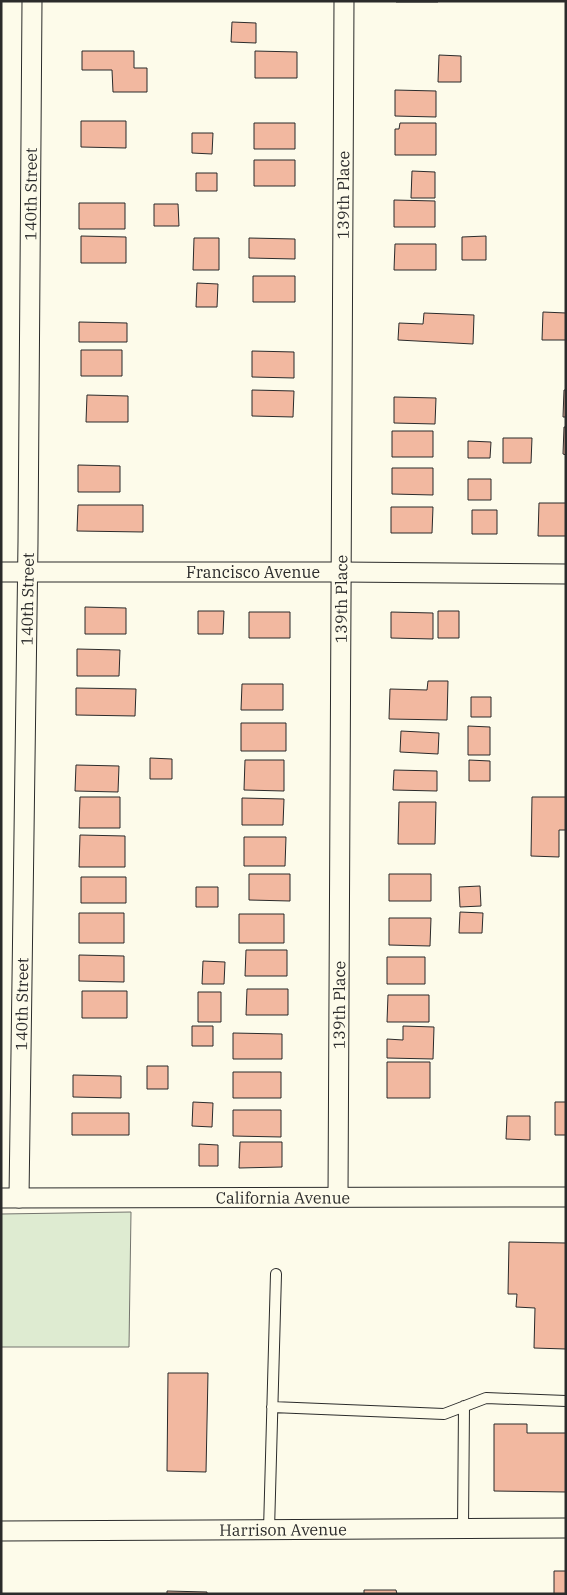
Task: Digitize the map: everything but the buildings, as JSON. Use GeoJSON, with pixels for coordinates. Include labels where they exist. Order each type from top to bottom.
{"type":"FeatureCollection","features":[{"type":"Feature","properties":{"kind":"street","name":"140th Street"},"geometry":{"type":"LineString","coordinates":[[10,1198],[28,572],[32,1]]}},
{"type":"Feature","properties":{"kind":"street","name":"139th Place"},"geometry":{"type":"LineString","coordinates":[[338,1197],[344,1]]}},
{"type":"Feature","properties":{"kind":"street","name":"Francisco Avenue"},"geometry":{"type":"LineString","coordinates":[[1,572],[566,574]]}},
{"type":"Feature","properties":{"kind":"street","name":"California Avenue"},"geometry":{"type":"LineString","coordinates":[[10,1198],[566,1197]]}},
{"type":"Feature","properties":{"kind":"street","name":"Harrison Avenue"},"geometry":{"type":"LineString","coordinates":[[1,1531],[566,1528]]}},
{"type":"Feature","properties":{"kind":"lane"},"geometry":{"type":"LineString","coordinates":[[269,1530],[276,1274]]}},
{"type":"Feature","properties":{"kind":"lane"},"geometry":{"type":"LineString","coordinates":[[272,1406],[444,1414],[486,1398],[566,1400]]}},
{"type":"Feature","properties":{"kind":"lane"},"geometry":{"type":"LineString","coordinates":[[463,1529],[464,1406]]}},
{"type":"Feature","properties":{"kind":"green space"},"geometry":{"type":"Polygon","coordinates":[[[131,1212],[129,1347],[1,1347],[1,1214],[131,1212]]]}}]}
